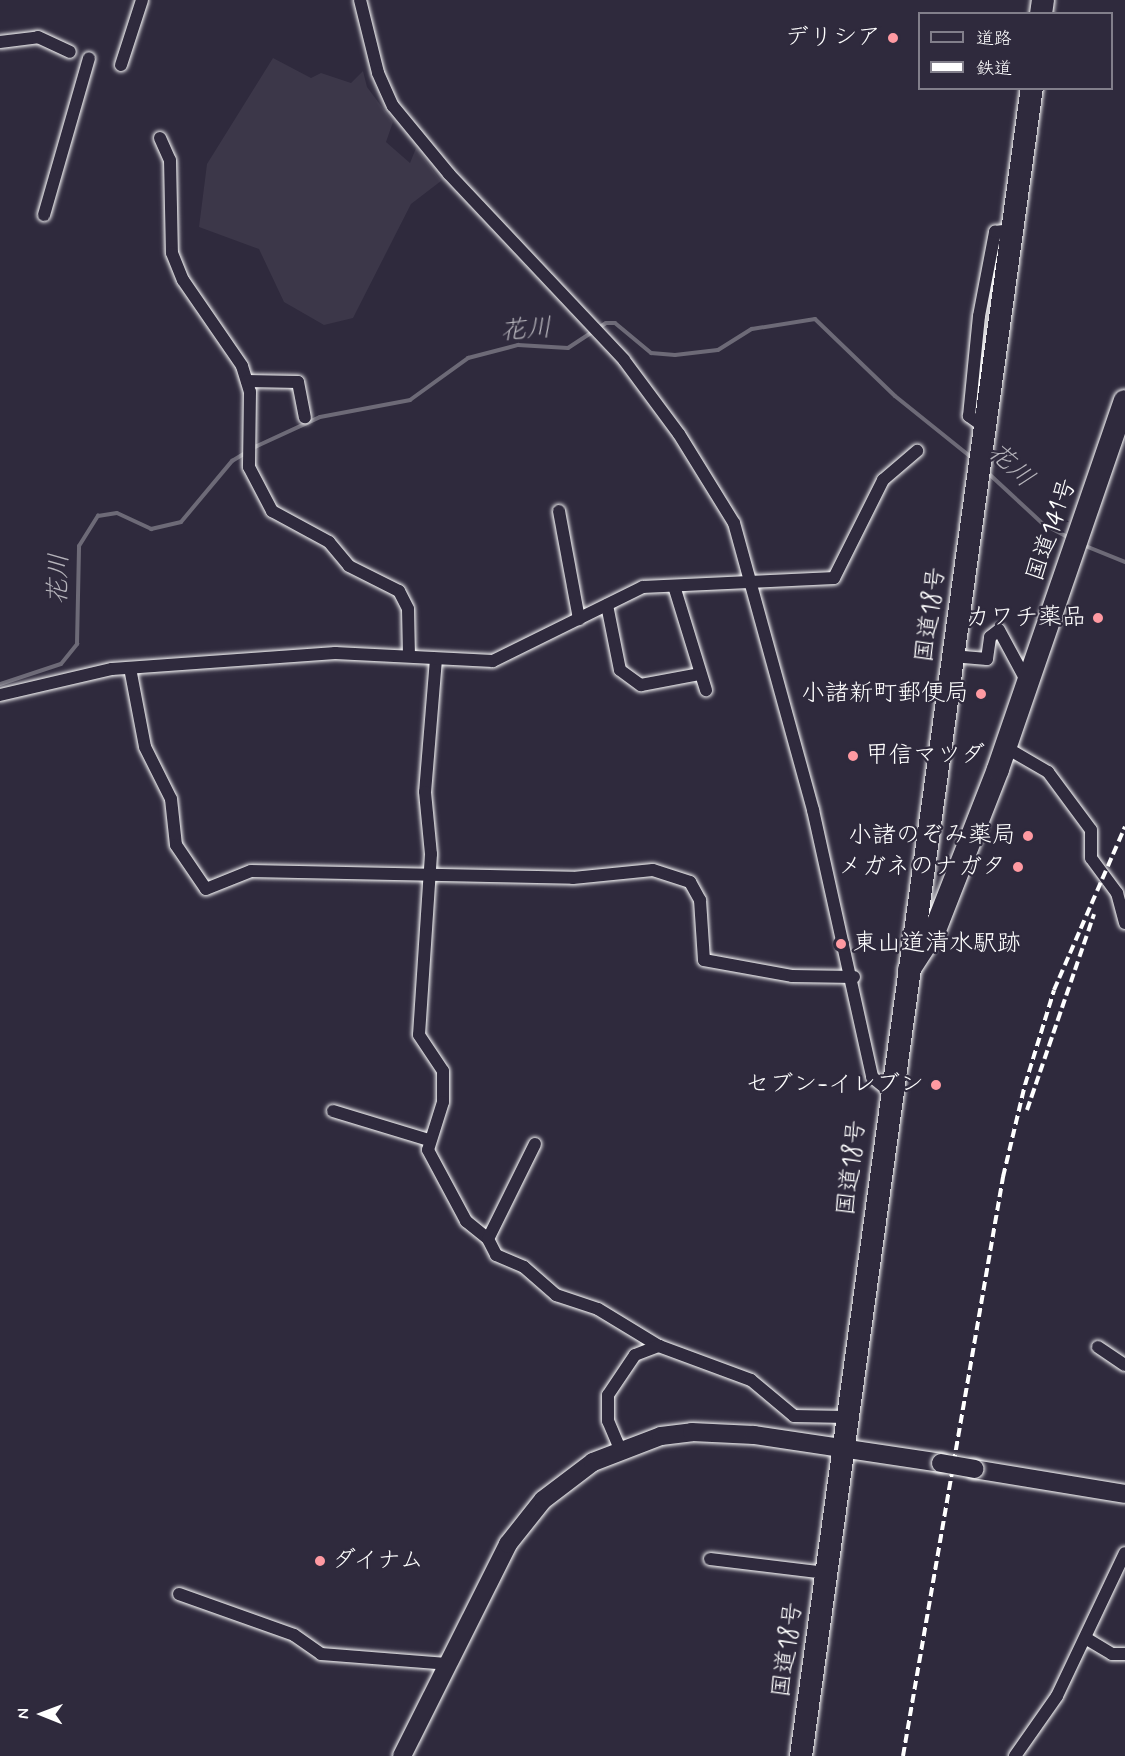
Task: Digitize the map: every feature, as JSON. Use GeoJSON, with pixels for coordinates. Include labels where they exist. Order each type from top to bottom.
{"type":"FeatureCollection","features":[{"type":"Feature","properties":{"kind":"highway","name":"国道18号"},"geometry":{"type":"LineString","coordinates":[[801,1756],[889,1091],[986,428],[1032,90]]}},
{"type":"Feature","properties":{"kind":"highway","name":"国道141号"},"geometry":{"type":"LineString","coordinates":[[907,974],[945,905],[1028,683],[1125,401]]}},
{"type":"Feature","properties":{"kind":"highway"},"geometry":{"type":"LineString","coordinates":[[917,893],[945,905]]}},
{"type":"Feature","properties":{"kind":"street"},"geometry":{"type":"LineString","coordinates":[[120,65],[142,0]]}},
{"type":"Feature","properties":{"kind":"street"},"geometry":{"type":"LineString","coordinates":[[360,0],[393,106],[449,174],[624,360],[679,434],[734,524],[753,584],[854,977],[872,1077],[889,1091]]}},
{"type":"Feature","properties":{"kind":"street"},"geometry":{"type":"LineString","coordinates":[[0,42],[38,37],[70,52]]}},
{"type":"Feature","properties":{"kind":"street"},"geometry":{"type":"LineString","coordinates":[[44,215],[88,58]]}},
{"type":"Feature","properties":{"kind":"street"},"geometry":{"type":"LineString","coordinates":[[160,138],[172,180],[172,252],[183,280],[242,366],[247,381],[249,467],[272,511],[330,542],[349,566],[399,591],[408,609],[409,656]]}},
{"type":"Feature","properties":{"kind":"street"},"geometry":{"type":"LineString","coordinates":[[247,381],[298,382],[305,417]]}},
{"type":"Feature","properties":{"kind":"street"},"geometry":{"type":"LineString","coordinates":[[0,695],[63,676],[130,668],[335,653],[493,661],[643,586],[753,584],[834,578],[883,480],[917,451]]}},
{"type":"Feature","properties":{"kind":"street"},"geometry":{"type":"LineString","coordinates":[[559,511],[579,619]]}},
{"type":"Feature","properties":{"kind":"street"},"geometry":{"type":"LineString","coordinates":[[674,586],[699,674],[706,690]]}},
{"type":"Feature","properties":{"kind":"street"},"geometry":{"type":"LineString","coordinates":[[607,605],[620,670],[641,685],[699,674]]}},
{"type":"Feature","properties":{"kind":"street"},"geometry":{"type":"LineString","coordinates":[[952,656],[987,659],[990,637],[999,630],[1028,683]]}},
{"type":"Feature","properties":{"kind":"street"},"geometry":{"type":"LineString","coordinates":[[436,659],[425,792],[430,875],[419,1035],[442,1071],[443,1102],[429,1140],[428,1150],[466,1221],[489,1239],[496,1255],[524,1267],[556,1295],[598,1309],[659,1346],[751,1380],[794,1416],[847,1417]]}},
{"type":"Feature","properties":{"kind":"street"},"geometry":{"type":"LineString","coordinates":[[130,668],[142,738],[171,799],[176,845],[206,889],[251,871],[573,878],[653,870],[677,874],[690,882],[700,900],[704,960],[792,976],[854,977]]}},
{"type":"Feature","properties":{"kind":"street"},"geometry":{"type":"LineString","coordinates":[[1005,747],[1048,772],[1091,830],[1091,858],[1117,893],[1125,923]]}},
{"type":"Feature","properties":{"kind":"street"},"geometry":{"type":"LineString","coordinates":[[333,1111],[429,1140]]}},
{"type":"Feature","properties":{"kind":"street"},"geometry":{"type":"LineString","coordinates":[[489,1239],[535,1144]]}},
{"type":"Feature","properties":{"kind":"street"},"geometry":{"type":"LineString","coordinates":[[621,1449],[608,1421],[608,1395],[635,1355],[659,1346]]}},
{"type":"Feature","properties":{"kind":"street"},"geometry":{"type":"LineString","coordinates":[[1098,1347],[1125,1365]]}},
{"type":"Feature","properties":{"kind":"street"},"geometry":{"type":"LineString","coordinates":[[402,1756],[447,1664],[525,1520],[563,1483],[621,1449],[692,1432],[843,1448],[1125,1494]]}},
{"type":"Feature","properties":{"kind":"street"},"geometry":{"type":"LineString","coordinates":[[1015,1756],[1057,1696],[1087,1639],[1125,1553]]}},
{"type":"Feature","properties":{"kind":"street"},"geometry":{"type":"LineString","coordinates":[[710,1560],[826,1573]]}},
{"type":"Feature","properties":{"kind":"street"},"geometry":{"type":"LineString","coordinates":[[179,1594],[294,1635],[321,1654],[447,1664]]}},
{"type":"Feature","properties":{"kind":"street"},"geometry":{"type":"LineString","coordinates":[[1087,1639],[1112,1654],[1125,1654]]}},
{"type":"Feature","properties":{"kind":"shaded area"},"geometry":{"type":"Polygon","coordinates":[[[273,58],[311,78],[321,73],[351,83],[363,71],[367,87],[393,122],[386,142],[410,163],[416,148],[441,181],[411,204],[353,318],[324,325],[284,302],[259,249],[199,227],[207,164],[273,58]]]}},
{"type":"Feature","properties":{"kind":"waterway","name":"花川"},"geometry":{"type":"LineString","coordinates":[[0,684],[61,664],[77,644],[79,546],[98,516],[117,513],[151,529],[181,522],[232,461],[257,446],[320,417],[410,400],[468,358],[518,345],[568,348],[606,323],[615,323],[651,353],[675,355],[718,350],[752,329],[815,319],[895,396],[971,457]]}},
{"type":"Feature","properties":{"kind":"waterway","name":"花川"},"geometry":{"type":"LineString","coordinates":[[988,473],[1043,524],[1071,539]]}},
{"type":"Feature","properties":{"kind":"waterway","name":"花川"},"geometry":{"type":"LineString","coordinates":[[1083,545],[1125,562]]}},
{"type":"Feature","properties":{"kind":"railway"},"geometry":{"type":"LineString","coordinates":[[903,1756],[1003,1177],[1025,1085],[1054,990],[1125,827]]}},
{"type":"Feature","properties":{"kind":"railway"},"geometry":{"type":"LineString","coordinates":[[1027,1110],[1094,914]]}},
{"type":"Feature","properties":{"kind":"place","name":"デリシア"},"geometry":{"type":"Point","coordinates":[893,38]}},
{"type":"Feature","properties":{"kind":"place","name":"カワチ薬品"},"geometry":{"type":"Point","coordinates":[1098,618]}},
{"type":"Feature","properties":{"kind":"place","name":"小諸新町郵便局"},"geometry":{"type":"Point","coordinates":[981,694]}},
{"type":"Feature","properties":{"kind":"place","name":"甲信マツダ"},"geometry":{"type":"Point","coordinates":[853,756]}},
{"type":"Feature","properties":{"kind":"place","name":"小諸のぞみ薬局"},"geometry":{"type":"Point","coordinates":[1028,836]}},
{"type":"Feature","properties":{"kind":"place","name":"メガネのナガタ"},"geometry":{"type":"Point","coordinates":[1018,867]}},
{"type":"Feature","properties":{"kind":"place","name":"東山道清水駅跡"},"geometry":{"type":"Point","coordinates":[841,944]}},
{"type":"Feature","properties":{"kind":"place","name":"セブン-イレブン"},"geometry":{"type":"Point","coordinates":[936,1085]}},
{"type":"Feature","properties":{"kind":"place","name":"ダイナム"},"geometry":{"type":"Point","coordinates":[320,1561]}}]}
